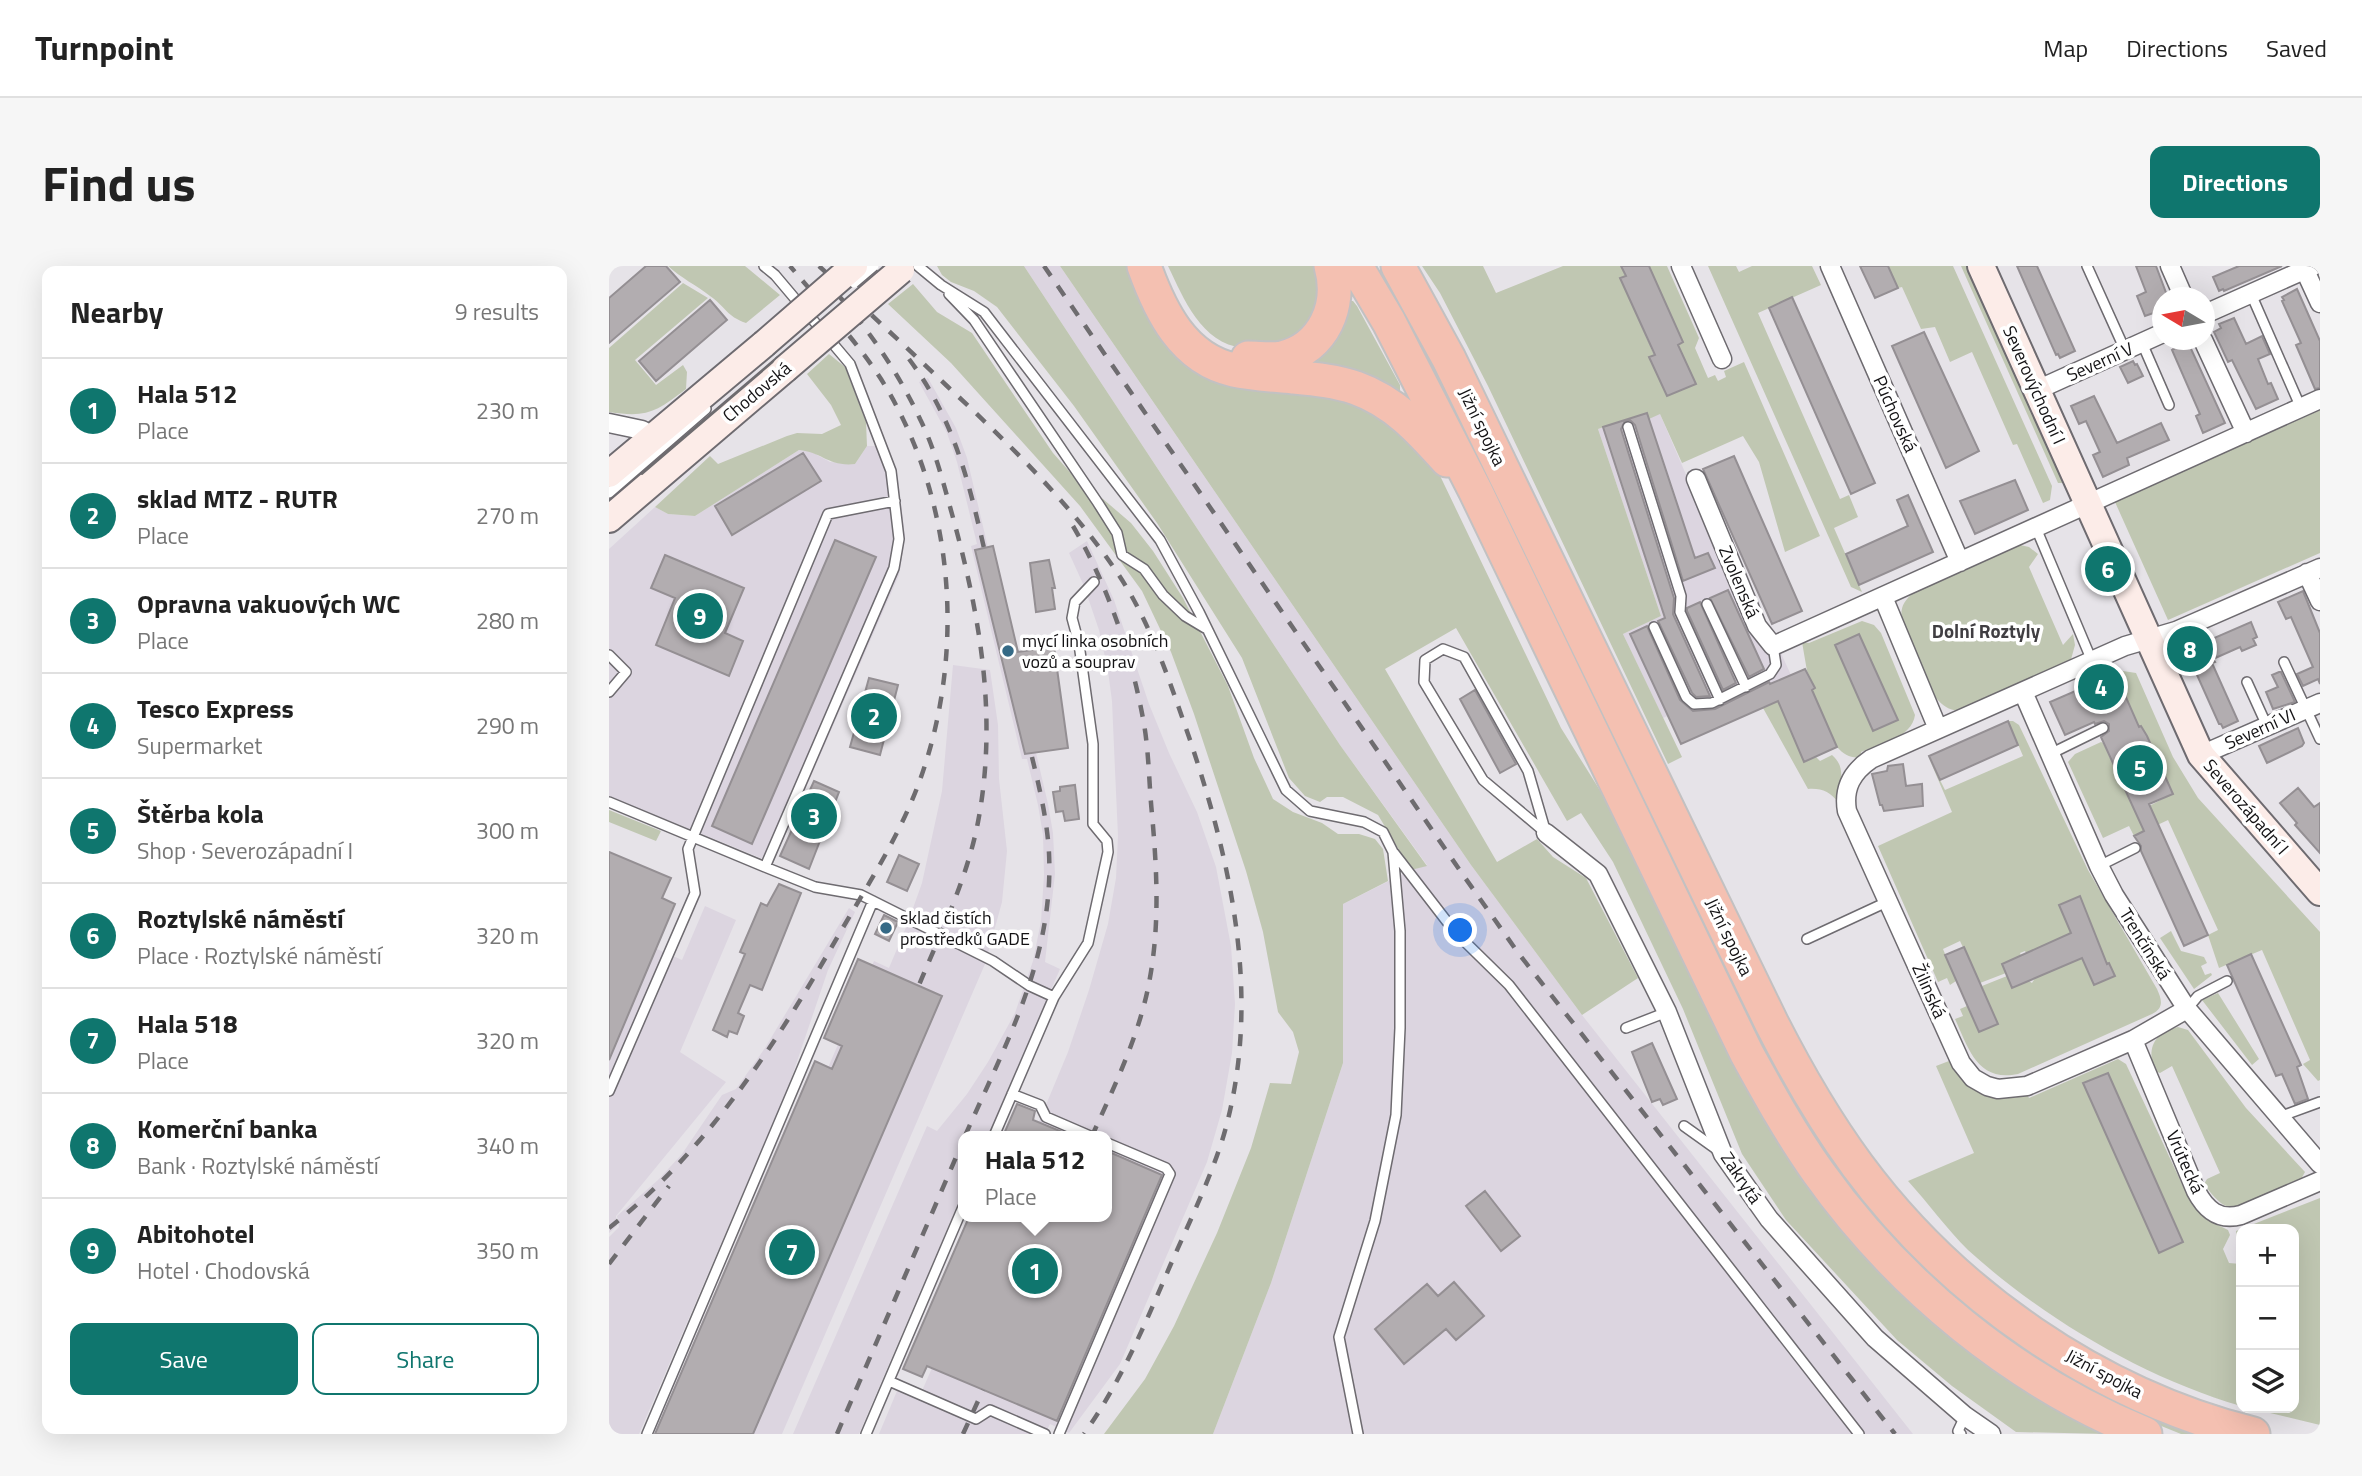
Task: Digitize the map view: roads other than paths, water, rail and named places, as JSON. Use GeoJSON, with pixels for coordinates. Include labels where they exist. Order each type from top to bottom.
{"type":"FeatureCollection","features":[{"type":"Feature","properties":{"kind":"highway"},"geometry":{"type":"LineString","coordinates":[[1144,266],[1174,328],[1185,344],[1200,356],[1236,370],[1342,384],[1376,397],[1407,418],[1475,489]]}},
{"type":"Feature","properties":{"kind":"highway"},"geometry":{"type":"LineString","coordinates":[[1158,266],[1178,308],[1203,340],[1237,356],[1273,359],[1302,350],[1316,338],[1329,320],[1336,296],[1331,266]]}},
{"type":"Feature","properties":{"kind":"highway","name":"Jižní spojka"},"geometry":{"type":"LineString","coordinates":[[1356,266],[1389,322],[1475,489],[1769,1096],[1819,1173],[1859,1224],[1902,1271],[1966,1328],[2001,1354],[2068,1396],[2145,1434]]}},
{"type":"Feature","properties":{"kind":"highway","name":"Jižní spojka"},"geometry":{"type":"LineString","coordinates":[[1398,266],[1448,359],[1772,1024],[1812,1097],[1858,1167],[1893,1209],[1941,1259],[1972,1287],[2036,1335],[2069,1356],[2138,1392],[2210,1421],[2253,1434]]}},
{"type":"Feature","properties":{"kind":"main road","name":"Chodovská"},"geometry":{"type":"LineString","coordinates":[[609,519],[663,449],[764,344],[855,266]]}},
{"type":"Feature","properties":{"kind":"main road","name":"Severovýchodní I"},"geometry":{"type":"LineString","coordinates":[[1981,266],[2148,639]]}},
{"type":"Feature","properties":{"kind":"main road","name":"Chodovská"},"geometry":{"type":"LineString","coordinates":[[609,474],[663,449],[785,369],[908,267]]}},
{"type":"Feature","properties":{"kind":"main road","name":"Severozápadní I"},"geometry":{"type":"LineString","coordinates":[[2148,639],[2200,755],[2316,883]]}},
{"type":"Feature","properties":{"kind":"street"},"geometry":{"type":"LineString","coordinates":[[1681,266],[1722,359]]}},
{"type":"Feature","properties":{"kind":"street","name":"Púchovská"},"geometry":{"type":"LineString","coordinates":[[1830,266],[1960,562]]}},
{"type":"Feature","properties":{"kind":"street"},"geometry":{"type":"LineString","coordinates":[[2170,266],[2179,287]]}},
{"type":"Feature","properties":{"kind":"street"},"geometry":{"type":"LineString","coordinates":[[2215,309],[2307,267],[2320,303]]}},
{"type":"Feature","properties":{"kind":"street","name":"Severní V"},"geometry":{"type":"LineString","coordinates":[[2037,390],[2152,338]]}},
{"type":"Feature","properties":{"kind":"street"},"geometry":{"type":"LineString","coordinates":[[2208,350],[2246,433]]}},
{"type":"Feature","properties":{"kind":"street"},"geometry":{"type":"LineString","coordinates":[[1773,646],[2320,399]]}},
{"type":"Feature","properties":{"kind":"street"},"geometry":{"type":"LineString","coordinates":[[609,424],[642,430],[663,449]]}},
{"type":"Feature","properties":{"kind":"street","name":"Zvolenská"},"geometry":{"type":"LineString","coordinates":[[1696,480],[1757,626],[1773,646]]}},
{"type":"Feature","properties":{"kind":"street"},"geometry":{"type":"LineString","coordinates":[[2313,570],[2320,601]]}},
{"type":"Feature","properties":{"kind":"street","name":"Žilinská"},"geometry":{"type":"LineString","coordinates":[[2187,1009],[2133,1040],[2027,1086],[1998,1090],[1973,1077],[1961,1063],[1847,811],[1847,790],[1859,767],[1871,759],[2092,661],[2176,631],[2313,570]]}},
{"type":"Feature","properties":{"kind":"street"},"geometry":{"type":"LineString","coordinates":[[1883,597],[1938,729]]}},
{"type":"Feature","properties":{"kind":"street","name":"Trenčínská"},"geometry":{"type":"LineString","coordinates":[[2023,692],[2114,895],[2187,1009],[2320,1164]]}},
{"type":"Feature","properties":{"kind":"street","name":"Severní VI"},"geometry":{"type":"LineString","coordinates":[[2200,755],[2313,706]]}},
{"type":"Feature","properties":{"kind":"street","name":"Zakrytá"},"geometry":{"type":"LineString","coordinates":[[1546,833],[1598,874],[1667,1012],[1723,1154],[1769,1219],[1875,1338],[1963,1425],[1991,1434]]}},
{"type":"Feature","properties":{"kind":"street","name":"Vrútecká"},"geometry":{"type":"LineString","coordinates":[[2133,1040],[2196,1191],[2207,1208],[2228,1217],[2241,1215],[2320,1181]]}},
{"type":"Feature","properties":{"kind":"lane"},"geometry":{"type":"LineString","coordinates":[[764,266],[775,275],[850,364],[891,471],[898,539],[894,568],[765,867]]}},
{"type":"Feature","properties":{"kind":"lane"},"geometry":{"type":"LineString","coordinates":[[843,292],[874,266]]}},
{"type":"Feature","properties":{"kind":"lane"},"geometry":{"type":"LineString","coordinates":[[2087,266],[2125,350]]}},
{"type":"Feature","properties":{"kind":"lane"},"geometry":{"type":"LineString","coordinates":[[908,267],[984,312],[1160,540],[1207,628],[1286,790],[1310,811],[1364,822],[1383,832],[1393,852],[1455,932],[1509,985],[1859,1434]]}},
{"type":"Feature","properties":{"kind":"lane"},"geometry":{"type":"LineString","coordinates":[[941,285],[974,320],[1098,503],[1117,533],[1122,555],[1145,569],[1163,595],[1185,616],[1207,628]]}},
{"type":"Feature","properties":{"kind":"lane"},"geometry":{"type":"LineString","coordinates":[[2251,294],[2301,408]]}},
{"type":"Feature","properties":{"kind":"lane"},"geometry":{"type":"LineString","coordinates":[[802,327],[823,310]]}},
{"type":"Feature","properties":{"kind":"lane"},"geometry":{"type":"LineString","coordinates":[[2142,343],[2169,405]]}},
{"type":"Feature","properties":{"kind":"lane"},"geometry":{"type":"LineString","coordinates":[[609,493],[712,405]]}},
{"type":"Feature","properties":{"kind":"lane"},"geometry":{"type":"LineString","coordinates":[[1628,427],[1681,596],[1680,612],[1720,700]]}},
{"type":"Feature","properties":{"kind":"lane"},"geometry":{"type":"LineString","coordinates":[[609,502],[642,474],[663,449]]}},
{"type":"Feature","properties":{"kind":"lane"},"geometry":{"type":"LineString","coordinates":[[609,1091],[695,893],[688,849],[828,514],[895,501]]}},
{"type":"Feature","properties":{"kind":"lane"},"geometry":{"type":"LineString","coordinates":[[2036,528],[2092,661]]}},
{"type":"Feature","properties":{"kind":"lane"},"geometry":{"type":"LineString","coordinates":[[996,1131],[1054,997],[1088,943],[1108,852],[1107,841],[1093,824],[1094,744],[1081,656],[1072,618],[1075,602],[1094,582]]}},
{"type":"Feature","properties":{"kind":"lane"},"geometry":{"type":"LineString","coordinates":[[1707,604],[1746,687]]}},
{"type":"Feature","properties":{"kind":"lane"},"geometry":{"type":"LineString","coordinates":[[1654,627],[1686,697],[1694,704],[1704,705],[1720,700],[1770,674],[1776,665],[1773,646]]}},
{"type":"Feature","properties":{"kind":"lane"},"geometry":{"type":"LineString","coordinates":[[1443,649],[1464,657],[1528,771],[1546,833],[1482,780],[1423,682],[1425,660],[1443,649]]}},
{"type":"Feature","properties":{"kind":"lane"},"geometry":{"type":"LineString","coordinates":[[609,655],[626,672],[609,692]]}},
{"type":"Feature","properties":{"kind":"lane"},"geometry":{"type":"LineString","coordinates":[[2284,662],[2313,706],[2320,739]]}},
{"type":"Feature","properties":{"kind":"lane"},"geometry":{"type":"LineString","coordinates":[[2247,682],[2267,726]]}},
{"type":"Feature","properties":{"kind":"lane"},"geometry":{"type":"LineString","coordinates":[[2050,754],[2103,728]]}},
{"type":"Feature","properties":{"kind":"lane"},"geometry":{"type":"LineString","coordinates":[[609,802],[815,887],[856,894],[873,901],[993,961],[1030,986],[1054,997]]}},
{"type":"Feature","properties":{"kind":"lane"},"geometry":{"type":"LineString","coordinates":[[2099,866],[2135,848]]}},
{"type":"Feature","properties":{"kind":"lane"},"geometry":{"type":"LineString","coordinates":[[1357,1434],[1339,1337],[1375,1221],[1396,1115],[1400,1028],[1400,931],[1393,852]]}},
{"type":"Feature","properties":{"kind":"lane"},"geometry":{"type":"LineString","coordinates":[[647,1434],[873,901]]}},
{"type":"Feature","properties":{"kind":"lane"},"geometry":{"type":"LineString","coordinates":[[1807,939],[1889,901]]}},
{"type":"Feature","properties":{"kind":"lane"},"geometry":{"type":"LineString","coordinates":[[2187,1009],[2198,996],[2227,981]]}},
{"type":"Feature","properties":{"kind":"lane"},"geometry":{"type":"LineString","coordinates":[[1626,1028],[1667,1012]]}},
{"type":"Feature","properties":{"kind":"lane"},"geometry":{"type":"LineString","coordinates":[[1012,1094],[1039,1105],[1046,1117],[1078,1131]]}},
{"type":"Feature","properties":{"kind":"lane"},"geometry":{"type":"LineString","coordinates":[[2279,1116],[2320,1102]]}},
{"type":"Feature","properties":{"kind":"lane"},"geometry":{"type":"LineString","coordinates":[[1684,1126],[1723,1154]]}},
{"type":"Feature","properties":{"kind":"lane"},"geometry":{"type":"LineString","coordinates":[[1059,1434],[1170,1174],[1166,1168],[1112,1145]]}},
{"type":"Feature","properties":{"kind":"lane"},"geometry":{"type":"LineString","coordinates":[[866,1434],[958,1219]]}},
{"type":"Feature","properties":{"kind":"lane"},"geometry":{"type":"LineString","coordinates":[[888,1381],[976,1419],[990,1410],[1045,1434]]}},
{"type":"Feature","properties":{"kind":"tram line"},"geometry":{"type":"LineString","coordinates":[[642,474],[885,266]]}},
{"type":"Feature","properties":{"kind":"railway"},"geometry":{"type":"LineString","coordinates":[[609,1228],[643,1199],[704,1135],[759,1064],[784,1026],[876,870],[908,809],[933,738],[943,686],[947,633],[946,579],[939,527],[925,475],[906,426],[881,379],[849,335],[790,266]]}},
{"type":"Feature","properties":{"kind":"railway"},"geometry":{"type":"LineString","coordinates":[[819,266],[1013,449],[1075,517],[1112,565],[1137,605],[1165,670],[1205,786],[1230,886],[1241,988],[1240,1039],[1234,1090],[1222,1141],[1211,1173],[1132,1352],[1110,1394],[1084,1434]]}},
{"type":"Feature","properties":{"kind":"railway"},"geometry":{"type":"LineString","coordinates":[[1044,266],[1519,954],[1895,1434]]}},
{"type":"Feature","properties":{"kind":"railway"},"geometry":{"type":"LineString","coordinates":[[839,296],[894,370],[930,442],[971,590],[983,666],[986,744],[978,822],[960,885],[919,985]]}},
{"type":"Feature","properties":{"kind":"railway"},"geometry":{"type":"LineString","coordinates":[[909,359],[948,426],[965,473],[984,548]]}},
{"type":"Feature","properties":{"kind":"railway"},"geometry":{"type":"LineString","coordinates":[[1073,526],[1108,597],[1139,698],[1147,746],[1156,877],[1155,941],[1145,1003],[1125,1061],[1094,1131]]}},
{"type":"Feature","properties":{"kind":"railway"},"geometry":{"type":"LineString","coordinates":[[967,1131],[1024,999],[1044,928],[1049,891],[1049,853],[1045,815],[1031,753]]}},
{"type":"Feature","properties":{"kind":"railway"},"geometry":{"type":"LineString","coordinates":[[837,1434],[958,1153]]}},
{"type":"Feature","properties":{"kind":"railway"},"geometry":{"type":"LineString","coordinates":[[609,1264],[669,1186]]}},
{"type":"Feature","properties":{"kind":"railway"},"geometry":{"type":"LineString","coordinates":[[963,1434],[983,1390]]}},
{"type":"Feature","properties":{"kind":"place","name":"Roztylské náměstí"},"geometry":{"type":"Point","coordinates":[2108,569]}},
{"type":"Feature","properties":{"kind":"place","name":"Abitohotel"},"geometry":{"type":"Point","coordinates":[700,616]}},
{"type":"Feature","properties":{"kind":"place","name":"Komerční banka"},"geometry":{"type":"Point","coordinates":[2190,649]}},
{"type":"Feature","properties":{"kind":"place","name":"mycí linka osobních vozů a souprav"},"geometry":{"type":"Point","coordinates":[1008,651]}},
{"type":"Feature","properties":{"kind":"place","name":"Tesco Express"},"geometry":{"type":"Point","coordinates":[2101,687]}},
{"type":"Feature","properties":{"kind":"place","name":"sklad MTZ - RUTR"},"geometry":{"type":"Point","coordinates":[874,716]}},
{"type":"Feature","properties":{"kind":"place","name":"Štěrba kola"},"geometry":{"type":"Point","coordinates":[2140,768]}},
{"type":"Feature","properties":{"kind":"place","name":"Opravna vakuových WC"},"geometry":{"type":"Point","coordinates":[814,816]}},
{"type":"Feature","properties":{"kind":"place","name":"sklad čistích prostředků GADE"},"geometry":{"type":"Point","coordinates":[886,928]}},
{"type":"Feature","properties":{"kind":"place","name":"Hala 518"},"geometry":{"type":"Point","coordinates":[792,1252]}},
{"type":"Feature","properties":{"kind":"place","name":"Hala 512"},"geometry":{"type":"Point","coordinates":[1035,1271]}},
{"type":"Feature","properties":{"kind":"district","name":"Dolní Roztyly"},"geometry":{"type":"Point","coordinates":[1986,631]}}]}
